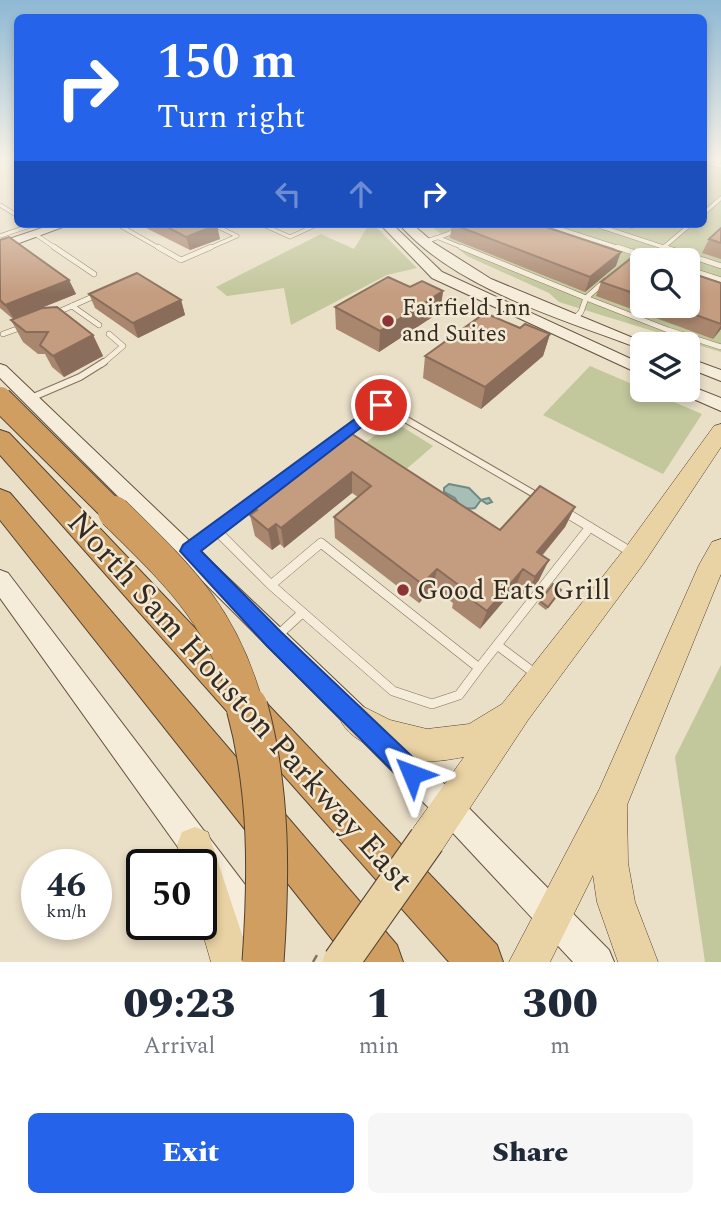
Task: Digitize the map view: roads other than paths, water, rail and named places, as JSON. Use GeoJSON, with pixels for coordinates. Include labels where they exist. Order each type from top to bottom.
{"type":"FeatureCollection","features":[{"type":"Feature","properties":{"kind":"highway"},"geometry":{"type":"LineString","coordinates":[[15,399],[203,606],[223,642],[240,682],[261,762],[267,869],[263,962]]}},
{"type":"Feature","properties":{"kind":"highway","name":"North Sam Houston Parkway East"},"geometry":{"type":"LineString","coordinates":[[0,439],[480,962]]}},
{"type":"Feature","properties":{"kind":"highway","name":"North Sam Houston Parkway East"},"geometry":{"type":"LineString","coordinates":[[0,500],[380,962]]}},
{"type":"Feature","properties":{"kind":"main road"},"geometry":{"type":"LineString","coordinates":[[341,962],[517,709],[635,555],[721,431]]}},
{"type":"Feature","properties":{"kind":"main road"},"geometry":{"type":"LineString","coordinates":[[539,943],[611,802],[708,573],[721,550]]}},
{"type":"Feature","properties":{"kind":"main road"},"geometry":{"type":"LineString","coordinates":[[356,719],[385,735],[427,745],[447,744],[475,740],[517,709]]}},
{"type":"Feature","properties":{"kind":"main road"},"geometry":{"type":"LineString","coordinates":[[611,802],[610,863],[616,902],[639,962]]}},
{"type":"Feature","properties":{"kind":"main road"},"geometry":{"type":"LineString","coordinates":[[195,845],[232,962]]}},
{"type":"Feature","properties":{"kind":"street"},"geometry":{"type":"LineString","coordinates":[[0,246],[36,228]]}},
{"type":"Feature","properties":{"kind":"street"},"geometry":{"type":"LineString","coordinates":[[390,228],[437,275],[630,365]]}},
{"type":"Feature","properties":{"kind":"street"},"geometry":{"type":"LineString","coordinates":[[409,228],[423,242],[473,274],[513,294],[630,340]]}},
{"type":"Feature","properties":{"kind":"street"},"geometry":{"type":"LineString","coordinates":[[455,284],[473,274]]}},
{"type":"Feature","properties":{"kind":"street"},"geometry":{"type":"LineString","coordinates":[[566,336],[579,320]]}},
{"type":"Feature","properties":{"kind":"street"},"geometry":{"type":"LineString","coordinates":[[700,368],[721,376]]}},
{"type":"Feature","properties":{"kind":"street","name":"North Sam Houston Parkway East"},"geometry":{"type":"LineString","coordinates":[[0,369],[15,399],[189,551],[274,639],[449,808],[539,943],[597,962]]}},
{"type":"Feature","properties":{"kind":"street"},"geometry":{"type":"LineString","coordinates":[[700,395],[721,405]]}},
{"type":"Feature","properties":{"kind":"street"},"geometry":{"type":"LineString","coordinates":[[0,580],[282,962]]}},
{"type":"Feature","properties":{"kind":"lane"},"geometry":{"type":"LineString","coordinates":[[0,236],[36,228],[47,240],[94,274]]}},
{"type":"Feature","properties":{"kind":"lane"},"geometry":{"type":"LineString","coordinates":[[124,228],[181,260],[237,236],[220,228]]}},
{"type":"Feature","properties":{"kind":"lane"},"geometry":{"type":"LineString","coordinates":[[270,228],[290,237],[309,228]]}},
{"type":"Feature","properties":{"kind":"lane"},"geometry":{"type":"LineString","coordinates":[[423,242],[439,238],[458,228]]}},
{"type":"Feature","properties":{"kind":"lane"},"geometry":{"type":"LineString","coordinates":[[558,228],[630,251]]}},
{"type":"Feature","properties":{"kind":"lane"},"geometry":{"type":"LineString","coordinates":[[605,228],[721,265]]}},
{"type":"Feature","properties":{"kind":"lane"},"geometry":{"type":"LineString","coordinates":[[664,247],[686,228]]}},
{"type":"Feature","properties":{"kind":"lane"},"geometry":{"type":"LineString","coordinates":[[439,238],[668,330],[721,347]]}},
{"type":"Feature","properties":{"kind":"lane"},"geometry":{"type":"LineString","coordinates":[[700,273],[721,280]]}},
{"type":"Feature","properties":{"kind":"lane"},"geometry":{"type":"LineString","coordinates":[[579,320],[586,298],[610,277]]}},
{"type":"Feature","properties":{"kind":"lane"},"geometry":{"type":"LineString","coordinates":[[48,316],[105,292]]}},
{"type":"Feature","properties":{"kind":"lane"},"geometry":{"type":"LineString","coordinates":[[72,306],[99,325]]}},
{"type":"Feature","properties":{"kind":"lane"},"geometry":{"type":"LineString","coordinates":[[1,333],[27,325]]}},
{"type":"Feature","properties":{"kind":"lane"},"geometry":{"type":"LineString","coordinates":[[15,399],[98,367],[123,346],[109,334]]}},
{"type":"Feature","properties":{"kind":"lane"},"geometry":{"type":"LineString","coordinates":[[189,551],[381,405],[544,500]]}},
{"type":"Feature","properties":{"kind":"lane"},"geometry":{"type":"LineString","coordinates":[[555,507],[635,555]]}},
{"type":"Feature","properties":{"kind":"lane"},"geometry":{"type":"LineString","coordinates":[[216,530],[301,614],[393,691],[432,704],[459,695],[590,527]]}},
{"type":"Feature","properties":{"kind":"lane"},"geometry":{"type":"LineString","coordinates":[[271,585],[321,543],[479,668]]}},
{"type":"Feature","properties":{"kind":"lane"},"geometry":{"type":"LineString","coordinates":[[274,639],[301,614]]}},
{"type":"Feature","properties":{"kind":"lane"},"geometry":{"type":"LineString","coordinates":[[497,645],[540,678]]}},
{"type":"Feature","properties":{"kind":"water"},"geometry":{"type":"Polygon","coordinates":[[[449,484],[469,488],[481,500],[475,508],[463,507],[455,498],[444,492],[444,488],[449,484]]]}},
{"type":"Feature","properties":{"kind":"water"},"geometry":{"type":"Polygon","coordinates":[[[489,498],[492,502],[487,504],[481,500],[489,498]]]}},
{"type":"Feature","properties":{"kind":"place","name":"Fairfield Inn and Suites"},"geometry":{"type":"Point","coordinates":[388,321]}},
{"type":"Feature","properties":{"kind":"place","name":"Good Eats Grill"},"geometry":{"type":"Point","coordinates":[403,590]}}]}
